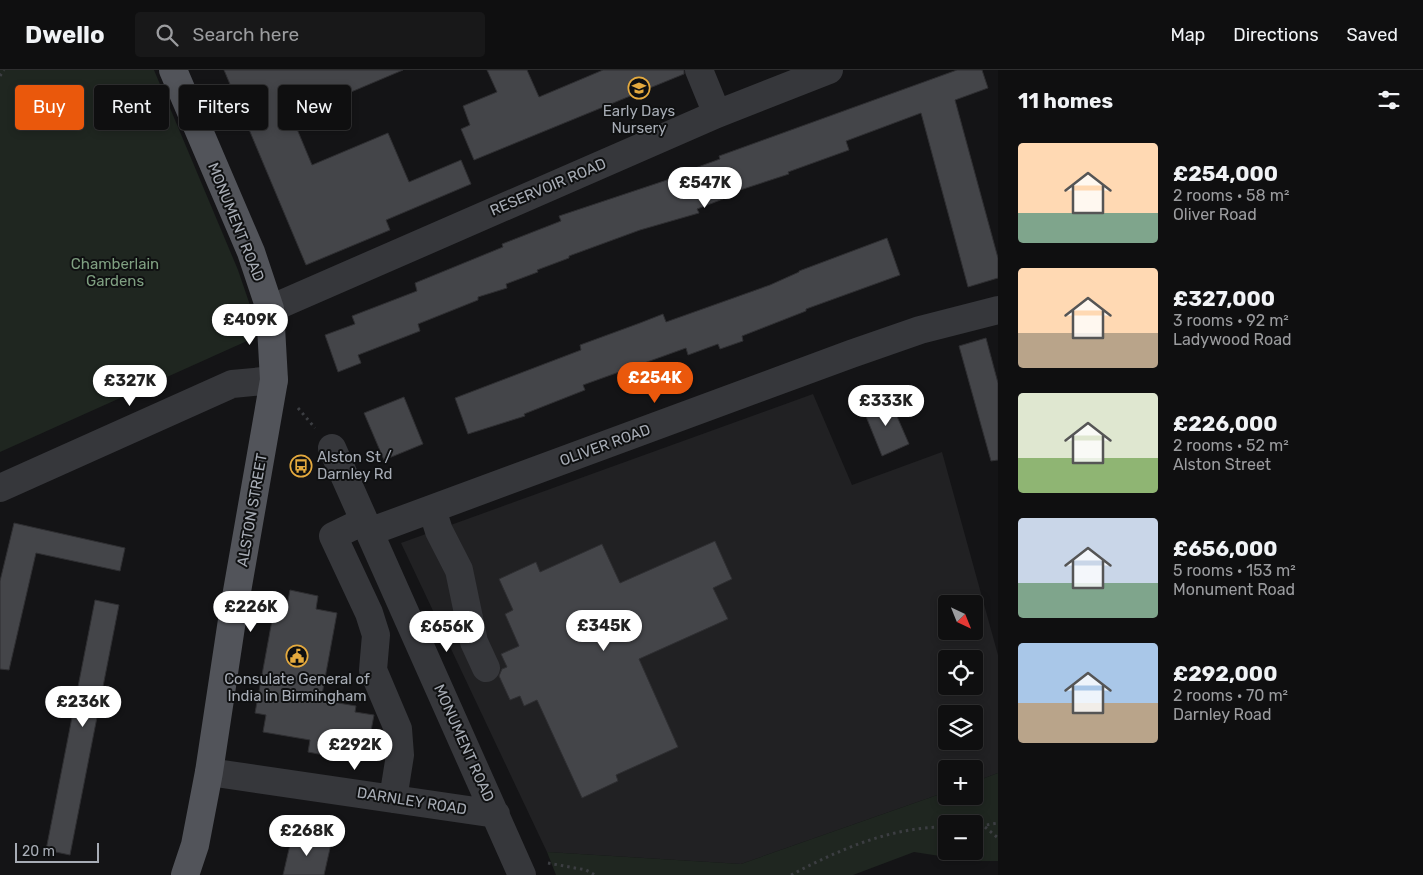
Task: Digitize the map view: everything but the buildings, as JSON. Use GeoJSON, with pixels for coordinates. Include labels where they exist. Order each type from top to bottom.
{"type":"FeatureCollection","features":[{"type":"Feature","properties":{"kind":"main road","name":"MONUMENT ROAD"},"geometry":{"type":"LineString","coordinates":[[173,70],[251,252],[270,309],[274,380]]}},
{"type":"Feature","properties":{"kind":"main road","name":"ALSTON STREET"},"geometry":{"type":"LineString","coordinates":[[185,875],[195,845],[274,380]]}},
{"type":"Feature","properties":{"kind":"street"},"geometry":{"type":"LineString","coordinates":[[699,70],[717,114]]}},
{"type":"Feature","properties":{"kind":"street","name":"RESERVOIR ROAD"},"geometry":{"type":"LineString","coordinates":[[270,309],[717,114],[830,70]]}},
{"type":"Feature","properties":{"kind":"street","name":"OLIVER ROAD"},"geometry":{"type":"LineString","coordinates":[[393,799],[400,755],[398,729],[373,670],[376,635],[369,613],[333,536],[432,509],[842,357],[955,320],[996,319]]}},
{"type":"Feature","properties":{"kind":"street"},"geometry":{"type":"LineString","coordinates":[[0,488],[232,384],[274,380]]}},
{"type":"Feature","properties":{"kind":"street","name":"MONUMENT ROAD"},"geometry":{"type":"LineString","coordinates":[[332,448],[518,866]]}},
{"type":"Feature","properties":{"kind":"street"},"geometry":{"type":"LineString","coordinates":[[432,509],[439,531],[459,570],[474,642],[486,668]]}},
{"type":"Feature","properties":{"kind":"street","name":"DARNLEY ROAD"},"geometry":{"type":"LineString","coordinates":[[208,772],[496,814]]}},
{"type":"Feature","properties":{"kind":"path"},"geometry":{"type":"LineString","coordinates":[[0,76],[4,70]]}},
{"type":"Feature","properties":{"kind":"path"},"geometry":{"type":"LineString","coordinates":[[274,380],[332,448]]}},
{"type":"Feature","properties":{"kind":"path"},"geometry":{"type":"LineString","coordinates":[[984,827],[998,822]]}},
{"type":"Feature","properties":{"kind":"path"},"geometry":{"type":"LineString","coordinates":[[984,827],[998,838]]}},
{"type":"Feature","properties":{"kind":"path"},"geometry":{"type":"LineString","coordinates":[[791,875],[829,855],[874,839],[905,830],[938,828]]}},
{"type":"Feature","properties":{"kind":"path"},"geometry":{"type":"LineString","coordinates":[[518,866],[586,870],[595,875]]}},
{"type":"Feature","properties":{"kind":"shaded area"},"geometry":{"type":"Polygon","coordinates":[[[813,394],[852,485],[942,452],[981,595],[938,595],[938,640],[983,640],[983,601],[998,655],[998,773],[983,779],[983,760],[938,760],[938,795],[741,864],[547,852],[401,543],[813,394]]]}},
{"type":"Feature","properties":{"kind":"green space","name":"Chamberlain Gardens"},"geometry":{"type":"Polygon","coordinates":[[[0,70],[154,70],[160,85],[94,85],[94,130],[169,130],[169,106],[238,270],[254,317],[247,341],[0,452],[0,70]]]}},
{"type":"Feature","properties":{"kind":"green space"},"geometry":{"type":"Polygon","coordinates":[[[998,773],[998,861],[966,860],[983,860],[983,815],[938,815],[938,856],[914,852],[853,875],[556,875],[547,852],[741,864],[938,795],[938,805],[983,805],[983,779],[998,773]]]}},
{"type":"Feature","properties":{"kind":"place","name":"Early Days Nursery"},"geometry":{"type":"Point","coordinates":[639,88]}},
{"type":"Feature","properties":{"kind":"place","name":"Alston St / Darnley Rd"},"geometry":{"type":"Point","coordinates":[301,466]}},
{"type":"Feature","properties":{"kind":"place","name":"Consulate General of India in Birmingham"},"geometry":{"type":"Point","coordinates":[297,656]}}]}
